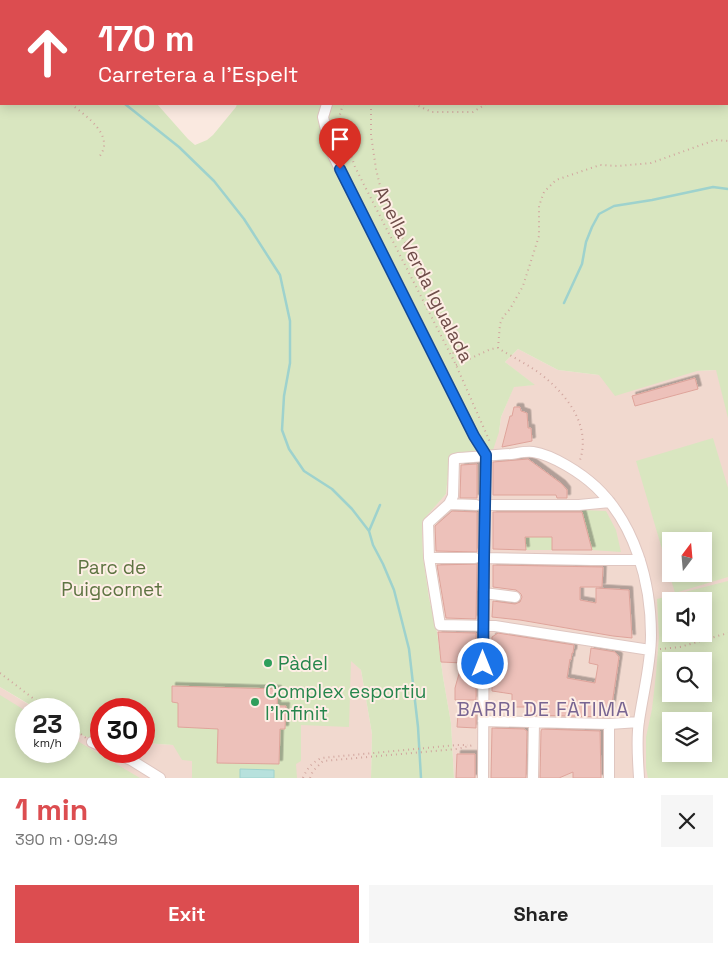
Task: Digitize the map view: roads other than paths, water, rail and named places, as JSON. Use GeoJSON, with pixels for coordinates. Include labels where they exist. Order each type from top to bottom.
{"type":"FeatureCollection","features":[{"type":"Feature","properties":{"kind":"street"},"geometry":{"type":"LineString","coordinates":[[327,105],[323,116],[331,151],[474,436],[491,455]]}},
{"type":"Feature","properties":{"kind":"street"},"geometry":{"type":"LineString","coordinates":[[639,778],[638,722],[644,697],[650,650],[651,635],[648,595],[640,560],[629,530],[610,502],[585,477],[575,470],[547,457],[533,452],[454,459],[453,496],[449,504],[428,523],[429,558],[440,625],[495,626],[650,650]]}},
{"type":"Feature","properties":{"kind":"street"},"geometry":{"type":"LineString","coordinates":[[483,778],[478,745],[483,721],[484,593],[480,558],[481,505],[491,455]]}},
{"type":"Feature","properties":{"kind":"street"},"geometry":{"type":"LineString","coordinates":[[449,504],[579,505],[610,502]]}},
{"type":"Feature","properties":{"kind":"street"},"geometry":{"type":"LineString","coordinates":[[429,558],[640,560]]}},
{"type":"Feature","properties":{"kind":"street"},"geometry":{"type":"LineString","coordinates":[[484,593],[515,597]]}},
{"type":"Feature","properties":{"kind":"street"},"geometry":{"type":"LineString","coordinates":[[483,721],[609,724],[638,722]]}},
{"type":"Feature","properties":{"kind":"street"},"geometry":{"type":"LineString","coordinates":[[533,778],[534,722]]}},
{"type":"Feature","properties":{"kind":"street"},"geometry":{"type":"LineString","coordinates":[[609,724],[609,778]]}},
{"type":"Feature","properties":{"kind":"street"},"geometry":{"type":"LineString","coordinates":[[136,763],[160,778]]}},
{"type":"Feature","properties":{"kind":"water"},"geometry":{"type":"Polygon","coordinates":[[[240,769],[274,770],[274,778],[240,778],[240,769]]]}},
{"type":"Feature","properties":{"kind":"waterway"},"geometry":{"type":"LineString","coordinates":[[126,105],[179,147],[214,181],[244,219],[280,275],[290,321],[290,363],[284,396],[282,430],[289,449],[304,471],[332,489],[352,509],[369,531],[373,545],[394,590],[409,649],[418,727],[421,778]]}},
{"type":"Feature","properties":{"kind":"waterway"},"geometry":{"type":"LineString","coordinates":[[564,303],[582,264],[586,242],[599,214],[614,206],[713,187],[728,189]]}},
{"type":"Feature","properties":{"kind":"waterway"},"geometry":{"type":"LineString","coordinates":[[369,531],[380,505]]}},
{"type":"Feature","properties":{"kind":"place","name":"Pàdel"},"geometry":{"type":"Point","coordinates":[268,663]}},
{"type":"Feature","properties":{"kind":"place","name":"Complex esportiu l'Infinit"},"geometry":{"type":"Point","coordinates":[255,702]}},
{"type":"Feature","properties":{"kind":"district","name":"BARRI DE FÀTIMA"},"geometry":{"type":"Point","coordinates":[543,709]}},
{"type":"Feature","properties":{"kind":"park label","name":"Parc de Puigcornet"},"geometry":{"type":"Point","coordinates":[112,578]}}]}
